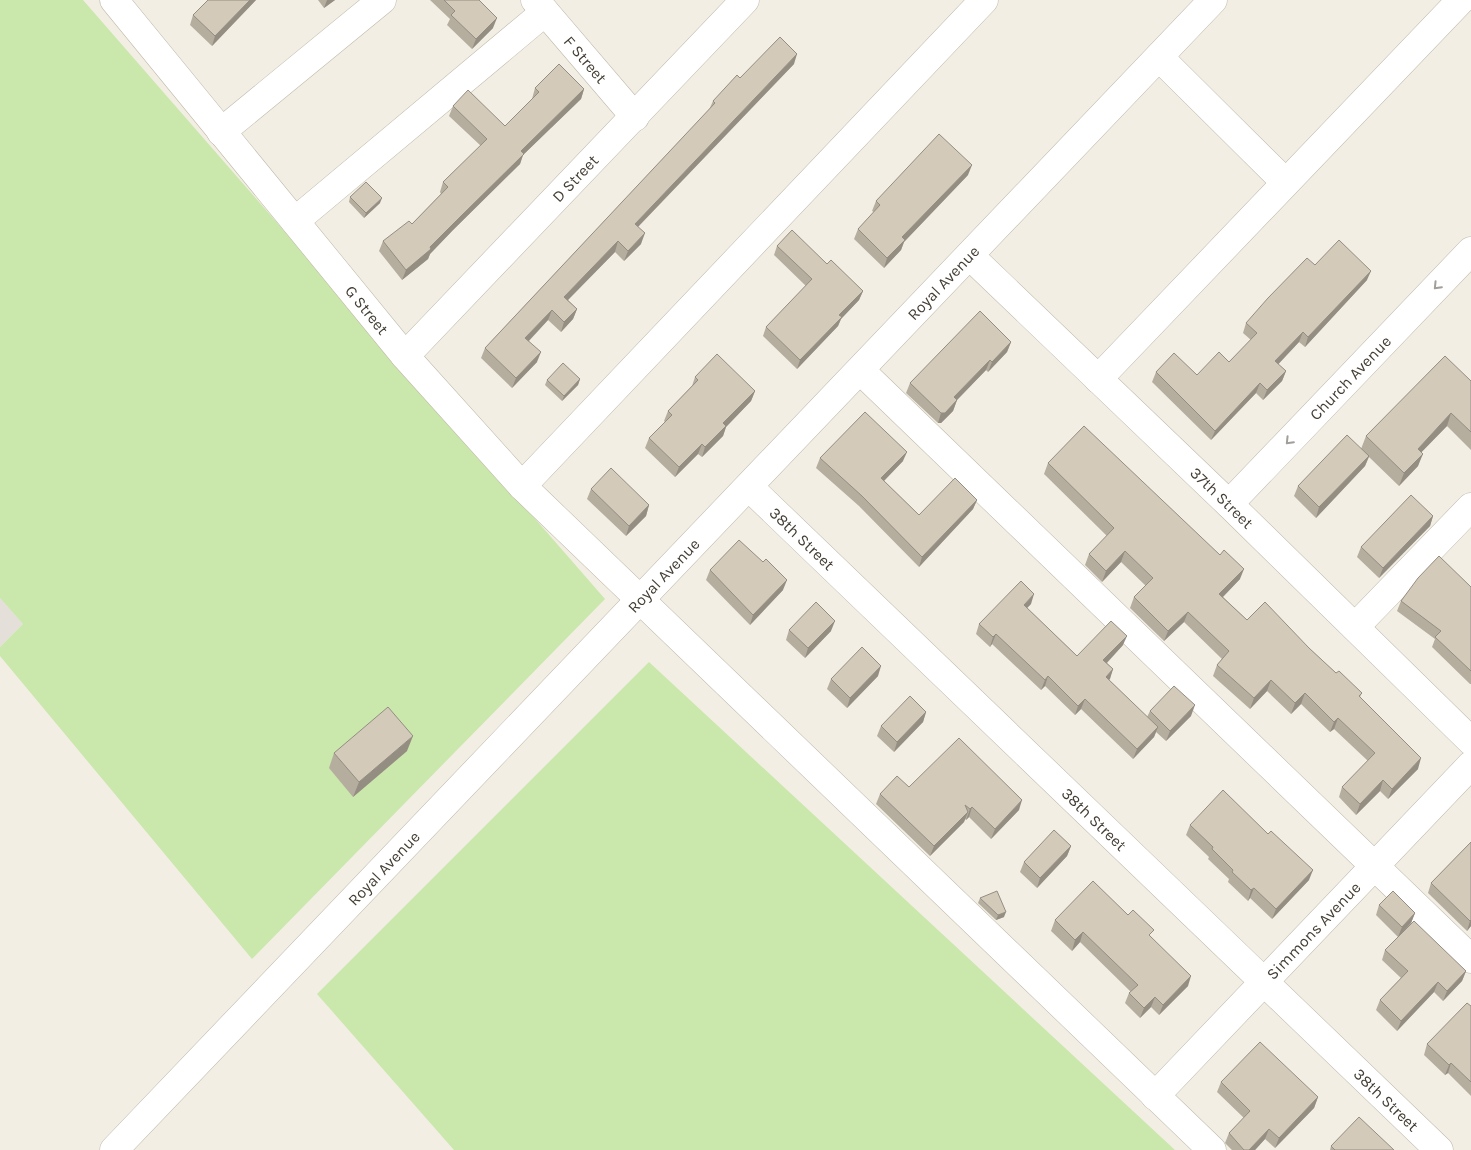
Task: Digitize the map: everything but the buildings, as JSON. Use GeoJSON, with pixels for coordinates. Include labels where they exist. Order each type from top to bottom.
{"type":"FeatureCollection","features":[{"type":"Feature","properties":{"kind":"street","name":"G Street"},"geometry":{"type":"LineString","coordinates":[[114,0],[405,356],[522,486],[640,602],[1212,1150]]}},
{"type":"Feature","properties":{"kind":"street"},"geometry":{"type":"LineString","coordinates":[[221,132],[382,0]]}},
{"type":"Feature","properties":{"kind":"street","name":"D Street"},"geometry":{"type":"LineString","coordinates":[[405,356],[745,0]]}},
{"type":"Feature","properties":{"kind":"street"},"geometry":{"type":"LineString","coordinates":[[522,486],[984,0]]}},
{"type":"Feature","properties":{"kind":"street","name":"Royal Avenue"},"geometry":{"type":"LineString","coordinates":[[114,1150],[749,488],[1213,0]]}},
{"type":"Feature","properties":{"kind":"street"},"geometry":{"type":"LineString","coordinates":[[1098,379],[1461,0]]}},
{"type":"Feature","properties":{"kind":"street"},"geometry":{"type":"LineString","coordinates":[[295,221],[540,6]]}},
{"type":"Feature","properties":{"kind":"street","name":"F Street"},"geometry":{"type":"LineString","coordinates":[[540,6],[635,117]]}},
{"type":"Feature","properties":{"kind":"street"},"geometry":{"type":"LineString","coordinates":[[1159,57],[1285,182]]}},
{"type":"Feature","properties":{"kind":"street","name":"Church Avenue"},"geometry":{"type":"LineString","coordinates":[[1229,504],[1471,251]]}},
{"type":"Feature","properties":{"kind":"street","name":"37th Street"},"geometry":{"type":"LineString","coordinates":[[970,256],[1229,504],[1471,741]]}},
{"type":"Feature","properties":{"kind":"street"},"geometry":{"type":"LineString","coordinates":[[860,371],[1471,960]]}},
{"type":"Feature","properties":{"kind":"street","name":"38th Street"},"geometry":{"type":"LineString","coordinates":[[749,488],[1440,1150]]}},
{"type":"Feature","properties":{"kind":"street"},"geometry":{"type":"LineString","coordinates":[[1355,627],[1471,507]]}},
{"type":"Feature","properties":{"kind":"street","name":"Simmons Avenue"},"geometry":{"type":"LineString","coordinates":[[1156,1096],[1471,766]]}},
{"type":"Feature","properties":{"kind":"shaded area"},"geometry":{"type":"Polygon","coordinates":[[[0,598],[23,624],[0,647],[0,598]]]}},
{"type":"Feature","properties":{"kind":"green space"},"geometry":{"type":"Polygon","coordinates":[[[0,0],[83,0],[605,599],[252,959],[0,656],[0,647],[23,624],[0,598],[0,0]]]}},
{"type":"Feature","properties":{"kind":"green space"},"geometry":{"type":"Polygon","coordinates":[[[649,662],[1175,1150],[454,1150],[317,994],[649,662]]]}}]}
